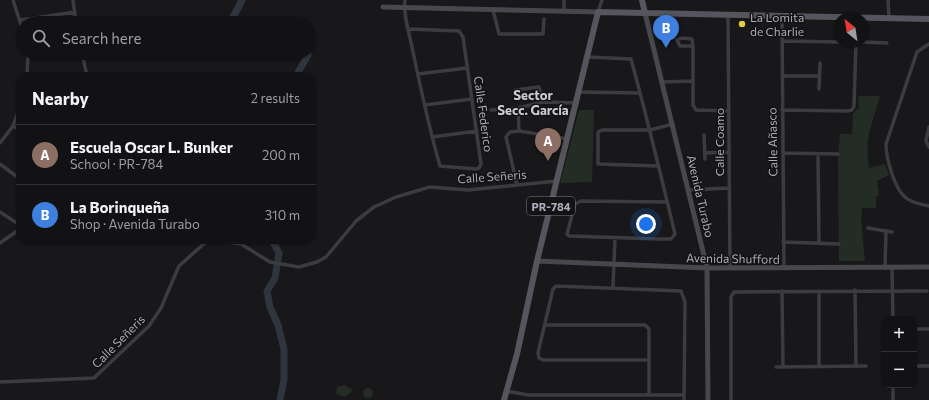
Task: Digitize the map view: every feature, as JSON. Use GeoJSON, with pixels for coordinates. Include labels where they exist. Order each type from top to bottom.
{"type":"FeatureCollection","features":[{"type":"Feature","properties":{"kind":"main road","name":"Avenida Turabo"},"geometry":{"type":"LineString","coordinates":[[642,0],[645,13]]}},
{"type":"Feature","properties":{"kind":"main road"},"geometry":{"type":"LineString","coordinates":[[598,12],[929,19]]}},
{"type":"Feature","properties":{"kind":"main road","name":"PR-784"},"geometry":{"type":"LineString","coordinates":[[504,400],[517,354],[537,261],[577,103],[598,12]]}},
{"type":"Feature","properties":{"kind":"street"},"geometry":{"type":"LineString","coordinates":[[14,0],[20,16]]}},
{"type":"Feature","properties":{"kind":"street"},"geometry":{"type":"LineString","coordinates":[[73,0],[75,16]]}},
{"type":"Feature","properties":{"kind":"street"},"geometry":{"type":"LineString","coordinates":[[404,7],[405,0]]}},
{"type":"Feature","properties":{"kind":"street"},"geometry":{"type":"LineString","coordinates":[[564,0],[564,11]]}},
{"type":"Feature","properties":{"kind":"street"},"geometry":{"type":"LineString","coordinates":[[383,7],[598,12],[602,0]]}},
{"type":"Feature","properties":{"kind":"street"},"geometry":{"type":"LineString","coordinates":[[888,0],[889,18]]}},
{"type":"Feature","properties":{"kind":"street","name":"Calle Federico"},"geometry":{"type":"LineString","coordinates":[[404,7],[432,137],[440,166],[479,168],[481,164],[477,131],[463,37],[459,31],[409,29]]}},
{"type":"Feature","properties":{"kind":"street"},"geometry":{"type":"LineString","coordinates":[[493,10],[499,34],[543,34],[544,19]]}},
{"type":"Feature","properties":{"kind":"street"},"geometry":{"type":"LineString","coordinates":[[48,16],[75,12]]}},
{"type":"Feature","properties":{"kind":"street","name":"Avenida Turabo"},"geometry":{"type":"LineString","coordinates":[[645,13],[707,268],[708,400]]}},
{"type":"Feature","properties":{"kind":"street","name":"Calle Coamo"},"geometry":{"type":"LineString","coordinates":[[728,15],[730,268]]}},
{"type":"Feature","properties":{"kind":"street","name":"Calle Añasco"},"geometry":{"type":"LineString","coordinates":[[782,16],[784,268]]}},
{"type":"Feature","properties":{"kind":"street"},"geometry":{"type":"LineString","coordinates":[[782,40],[833,42]]}},
{"type":"Feature","properties":{"kind":"street"},"geometry":{"type":"LineString","coordinates":[[869,42],[887,43]]}},
{"type":"Feature","properties":{"kind":"street"},"geometry":{"type":"LineString","coordinates":[[929,44],[917,52],[886,144],[886,158],[899,191],[905,198],[913,202],[929,206]]}},
{"type":"Feature","properties":{"kind":"street"},"geometry":{"type":"LineString","coordinates":[[693,46],[693,105],[696,110],[729,111]]}},
{"type":"Feature","properties":{"kind":"street"},"geometry":{"type":"LineString","coordinates":[[782,110],[852,110],[854,106],[856,48]]}},
{"type":"Feature","properties":{"kind":"street"},"geometry":{"type":"LineString","coordinates":[[588,57],[631,59],[650,130],[675,234],[671,239],[568,236],[567,234],[575,204],[581,201],[667,202]]}},
{"type":"Feature","properties":{"kind":"street"},"geometry":{"type":"LineString","coordinates":[[27,72],[28,60]]}},
{"type":"Feature","properties":{"kind":"street"},"geometry":{"type":"LineString","coordinates":[[84,60],[86,72]]}},
{"type":"Feature","properties":{"kind":"street"},"geometry":{"type":"LineString","coordinates":[[819,89],[820,63]]}},
{"type":"Feature","properties":{"kind":"street"},"geometry":{"type":"LineString","coordinates":[[418,74],[467,68]]}},
{"type":"Feature","properties":{"kind":"street"},"geometry":{"type":"LineString","coordinates":[[782,76],[819,76]]}},
{"type":"Feature","properties":{"kind":"street"},"geometry":{"type":"LineString","coordinates":[[662,82],[693,81]]}},
{"type":"Feature","properties":{"kind":"street"},"geometry":{"type":"LineString","coordinates":[[515,90],[539,87],[543,102]]}},
{"type":"Feature","properties":{"kind":"street"},"geometry":{"type":"LineString","coordinates":[[579,92],[640,93]]}},
{"type":"Feature","properties":{"kind":"street"},"geometry":{"type":"LineString","coordinates":[[425,105],[472,99]]}},
{"type":"Feature","properties":{"kind":"street"},"geometry":{"type":"LineString","coordinates":[[491,110],[518,108],[543,102],[577,103]]}},
{"type":"Feature","properties":{"kind":"street"},"geometry":{"type":"LineString","coordinates":[[518,108],[520,130]]}},
{"type":"Feature","properties":{"kind":"street"},"geometry":{"type":"LineString","coordinates":[[0,143],[13,126],[16,117]]}},
{"type":"Feature","properties":{"kind":"street"},"geometry":{"type":"LineString","coordinates":[[658,166],[598,164],[598,132],[602,130],[650,130],[673,124]]}},
{"type":"Feature","properties":{"kind":"street"},"geometry":{"type":"LineString","coordinates":[[929,127],[926,141],[929,147]]}},
{"type":"Feature","properties":{"kind":"street"},"geometry":{"type":"LineString","coordinates":[[517,185],[506,137],[510,132],[520,130],[568,139]]}},
{"type":"Feature","properties":{"kind":"street"},"geometry":{"type":"LineString","coordinates":[[432,137],[477,131]]}},
{"type":"Feature","properties":{"kind":"street"},"geometry":{"type":"LineString","coordinates":[[704,135],[705,159]]}},
{"type":"Feature","properties":{"kind":"street"},"geometry":{"type":"LineString","coordinates":[[705,153],[729,152]]}},
{"type":"Feature","properties":{"kind":"street"},"geometry":{"type":"LineString","coordinates":[[783,153],[838,154]]}},
{"type":"Feature","properties":{"kind":"street"},"geometry":{"type":"LineString","coordinates":[[818,154],[819,242]]}},
{"type":"Feature","properties":{"kind":"street"},"geometry":{"type":"LineString","coordinates":[[0,164],[16,176]]}},
{"type":"Feature","properties":{"kind":"street","name":"Calle Señeris"},"geometry":{"type":"LineString","coordinates":[[241,244],[270,262],[299,267],[317,262],[326,257],[356,221],[374,208],[396,197],[430,187],[468,190],[557,181]]}},
{"type":"Feature","properties":{"kind":"street"},"geometry":{"type":"LineString","coordinates":[[689,190],[729,188]]}},
{"type":"Feature","properties":{"kind":"street"},"geometry":{"type":"LineString","coordinates":[[0,212],[16,223]]}},
{"type":"Feature","properties":{"kind":"street"},"geometry":{"type":"LineString","coordinates":[[868,228],[892,232]]}},
{"type":"Feature","properties":{"kind":"street"},"geometry":{"type":"LineString","coordinates":[[886,231],[886,268]]}},
{"type":"Feature","properties":{"kind":"street"},"geometry":{"type":"LineString","coordinates":[[0,243],[16,232]]}},
{"type":"Feature","properties":{"kind":"street"},"geometry":{"type":"LineString","coordinates":[[613,287],[615,238]]}},
{"type":"Feature","properties":{"kind":"street"},"geometry":{"type":"LineString","coordinates":[[783,242],[819,242],[838,244]]}},
{"type":"Feature","properties":{"kind":"street","name":"Calle Señeris"},"geometry":{"type":"LineString","coordinates":[[0,382],[94,378],[149,326],[161,308],[179,266],[204,244]]}},
{"type":"Feature","properties":{"kind":"street","name":"Avenida Shufford"},"geometry":{"type":"LineString","coordinates":[[537,261],[707,268],[929,267]]}},
{"type":"Feature","properties":{"kind":"street"},"geometry":{"type":"LineString","coordinates":[[892,268],[893,316]]}},
{"type":"Feature","properties":{"kind":"street"},"geometry":{"type":"LineString","coordinates":[[649,360],[543,360],[539,358],[538,353],[553,289],[556,286],[613,287],[681,291],[684,302],[684,400]]}},
{"type":"Feature","properties":{"kind":"street"},"geometry":{"type":"LineString","coordinates":[[855,290],[856,366]]}},
{"type":"Feature","properties":{"kind":"street"},"geometry":{"type":"LineString","coordinates":[[731,400],[731,297],[734,292],[855,290],[927,291]]}},
{"type":"Feature","properties":{"kind":"street"},"geometry":{"type":"LineString","coordinates":[[782,291],[783,366]]}},
{"type":"Feature","properties":{"kind":"street"},"geometry":{"type":"LineString","coordinates":[[819,291],[820,366]]}},
{"type":"Feature","properties":{"kind":"street"},"geometry":{"type":"LineString","coordinates":[[545,325],[645,325],[649,330],[649,394]]}},
{"type":"Feature","properties":{"kind":"street"},"geometry":{"type":"LineString","coordinates":[[917,329],[929,329]]}},
{"type":"Feature","properties":{"kind":"street"},"geometry":{"type":"LineString","coordinates":[[776,367],[866,366]]}},
{"type":"Feature","properties":{"kind":"street"},"geometry":{"type":"LineString","coordinates":[[917,366],[929,366]]}},
{"type":"Feature","properties":{"kind":"street"},"geometry":{"type":"LineString","coordinates":[[893,388],[893,400]]}},
{"type":"Feature","properties":{"kind":"street"},"geometry":{"type":"LineString","coordinates":[[506,391],[528,395],[684,395]]}},
{"type":"Feature","properties":{"kind":"street"},"geometry":{"type":"LineString","coordinates":[[548,395],[548,400]]}},
{"type":"Feature","properties":{"kind":"shaded area"},"geometry":{"type":"Polygon","coordinates":[[[858,96],[880,96],[868,140],[867,148],[869,168],[885,164],[889,175],[877,181],[879,195],[876,196],[876,208],[862,208],[861,220],[865,261],[839,261],[838,156],[840,134],[852,134],[853,114],[859,107],[858,96]]]}},
{"type":"Feature","properties":{"kind":"shaded area"},"geometry":{"type":"Polygon","coordinates":[[[579,110],[594,110],[592,182],[560,183],[579,110]]]}},
{"type":"Feature","properties":{"kind":"shaded area"},"geometry":{"type":"Polygon","coordinates":[[[344,385],[352,389],[351,393],[344,397],[336,394],[337,387],[344,385]]]}},
{"type":"Feature","properties":{"kind":"shaded area"},"geometry":{"type":"Polygon","coordinates":[[[368,388],[373,393],[368,398],[363,393],[368,388]]]}},
{"type":"Feature","properties":{"kind":"waterway"},"geometry":{"type":"LineString","coordinates":[[234,16],[242,0]]}},
{"type":"Feature","properties":{"kind":"waterway"},"geometry":{"type":"LineString","coordinates":[[298,72],[305,60]]}},
{"type":"Feature","properties":{"kind":"waterway"},"geometry":{"type":"LineString","coordinates":[[274,244],[279,253],[275,278],[267,291],[270,307],[278,325],[284,349],[284,380],[280,400]]}},
{"type":"Feature","properties":{"kind":"place","name":"La Lomita de Charlie"},"geometry":{"type":"Point","coordinates":[742,24]}},
{"type":"Feature","properties":{"kind":"place","name":"La Borinqueña"},"geometry":{"type":"Point","coordinates":[666,48]}},
{"type":"Feature","properties":{"kind":"place","name":"Escuela Oscar L. Bunker"},"geometry":{"type":"Point","coordinates":[548,161]}},
{"type":"Feature","properties":{"kind":"district","name":"Sector Secc. García"},"geometry":{"type":"Point","coordinates":[533,102]}}]}
